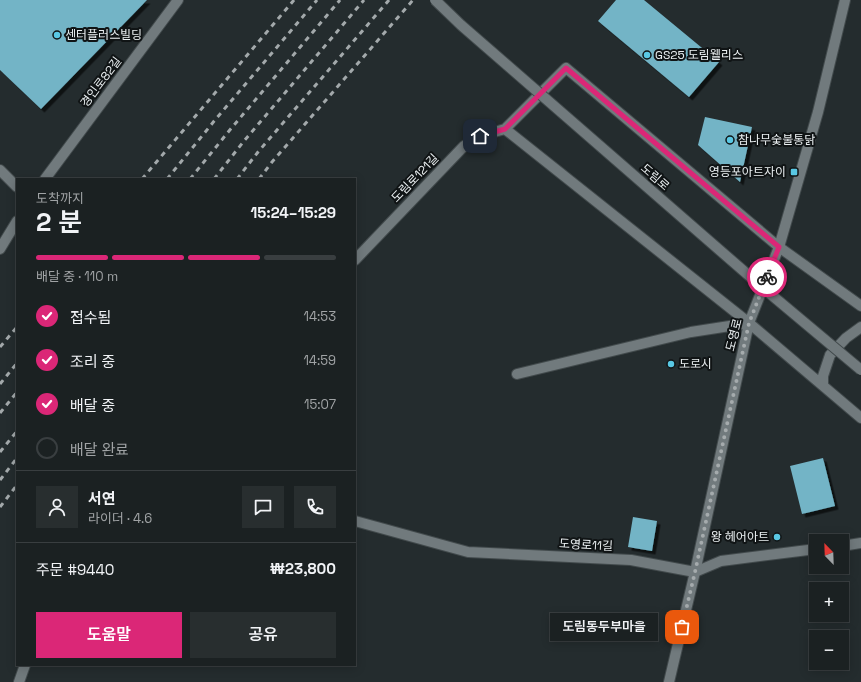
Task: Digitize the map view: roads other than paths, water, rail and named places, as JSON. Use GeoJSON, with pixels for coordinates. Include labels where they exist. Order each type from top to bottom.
{"type":"FeatureCollection","features":[{"type":"Feature","properties":{"kind":"street","name":"경인로82길"},"geometry":{"type":"LineString","coordinates":[[46,178],[178,0]]}},
{"type":"Feature","properties":{"kind":"street","name":"도림로"},"geometry":{"type":"LineString","coordinates":[[435,0],[461,25],[762,287],[861,370]]}},
{"type":"Feature","properties":{"kind":"street","name":"도영로"},"geometry":{"type":"LineString","coordinates":[[669,682],[695,572],[749,323],[779,247],[818,112],[845,0]]}},
{"type":"Feature","properties":{"kind":"street"},"geometry":{"type":"LineString","coordinates":[[861,306],[779,247],[566,68],[505,129],[749,323],[861,418]]}},
{"type":"Feature","properties":{"kind":"street","name":"도림로121길"},"geometry":{"type":"LineString","coordinates":[[356,259],[464,146],[480,136],[505,129]]}},
{"type":"Feature","properties":{"kind":"street"},"geometry":{"type":"LineString","coordinates":[[0,170],[16,186]]}},
{"type":"Feature","properties":{"kind":"street"},"geometry":{"type":"LineString","coordinates":[[0,249],[16,223]]}},
{"type":"Feature","properties":{"kind":"street"},"geometry":{"type":"LineString","coordinates":[[517,374],[691,332],[749,323]]}},
{"type":"Feature","properties":{"kind":"street"},"geometry":{"type":"LineString","coordinates":[[823,386],[823,376],[830,355],[846,338],[861,327]]}},
{"type":"Feature","properties":{"kind":"street","name":"도영로11길"},"geometry":{"type":"LineString","coordinates":[[356,521],[468,552],[631,560],[695,572]]}},
{"type":"Feature","properties":{"kind":"street"},"geometry":{"type":"LineString","coordinates":[[849,545],[861,544]]}},
{"type":"Feature","properties":{"kind":"street"},"geometry":{"type":"LineString","coordinates":[[695,572],[721,561],[809,550]]}},
{"type":"Feature","properties":{"kind":"street"},"geometry":{"type":"LineString","coordinates":[[19,682],[25,666]]}},
{"type":"Feature","properties":{"kind":"railway"},"geometry":{"type":"LineString","coordinates":[[143,178],[294,0]]}},
{"type":"Feature","properties":{"kind":"railway"},"geometry":{"type":"LineString","coordinates":[[168,178],[317,0]]}},
{"type":"Feature","properties":{"kind":"railway"},"geometry":{"type":"LineString","coordinates":[[191,178],[340,0]]}},
{"type":"Feature","properties":{"kind":"railway"},"geometry":{"type":"LineString","coordinates":[[215,178],[244,141],[364,0]]}},
{"type":"Feature","properties":{"kind":"railway"},"geometry":{"type":"LineString","coordinates":[[238,178],[258,152],[389,0]]}},
{"type":"Feature","properties":{"kind":"railway"},"geometry":{"type":"LineString","coordinates":[[260,178],[413,0]]}},
{"type":"Feature","properties":{"kind":"railway"},"geometry":{"type":"LineString","coordinates":[[0,347],[16,328]]}},
{"type":"Feature","properties":{"kind":"railway"},"geometry":{"type":"LineString","coordinates":[[0,384],[16,364]]}},
{"type":"Feature","properties":{"kind":"railway"},"geometry":{"type":"LineString","coordinates":[[0,413],[16,393]]}},
{"type":"Feature","properties":{"kind":"railway"},"geometry":{"type":"LineString","coordinates":[[0,452],[16,432]]}},
{"type":"Feature","properties":{"kind":"railway"},"geometry":{"type":"LineString","coordinates":[[0,480],[16,459]]}},
{"type":"Feature","properties":{"kind":"railway"},"geometry":{"type":"LineString","coordinates":[[0,507],[16,486]]}},
{"type":"Feature","properties":{"kind":"place","name":"센터플러스빌딩"},"geometry":{"type":"Point","coordinates":[57,35]}},
{"type":"Feature","properties":{"kind":"place","name":"GS25 도림웰리스"},"geometry":{"type":"Point","coordinates":[647,55]}},
{"type":"Feature","properties":{"kind":"place","name":"참나무숯불통닭"},"geometry":{"type":"Point","coordinates":[730,140]}},
{"type":"Feature","properties":{"kind":"place","name":"영등포아트자이"},"geometry":{"type":"Point","coordinates":[794,172]}},
{"type":"Feature","properties":{"kind":"place","name":"도로시"},"geometry":{"type":"Point","coordinates":[671,364]}},
{"type":"Feature","properties":{"kind":"place","name":"왕 헤어아트"},"geometry":{"type":"Point","coordinates":[777,537]}},
{"type":"Feature","properties":{"kind":"place","name":"도림동두부마을"},"geometry":{"type":"Point","coordinates":[682,627]}}]}
